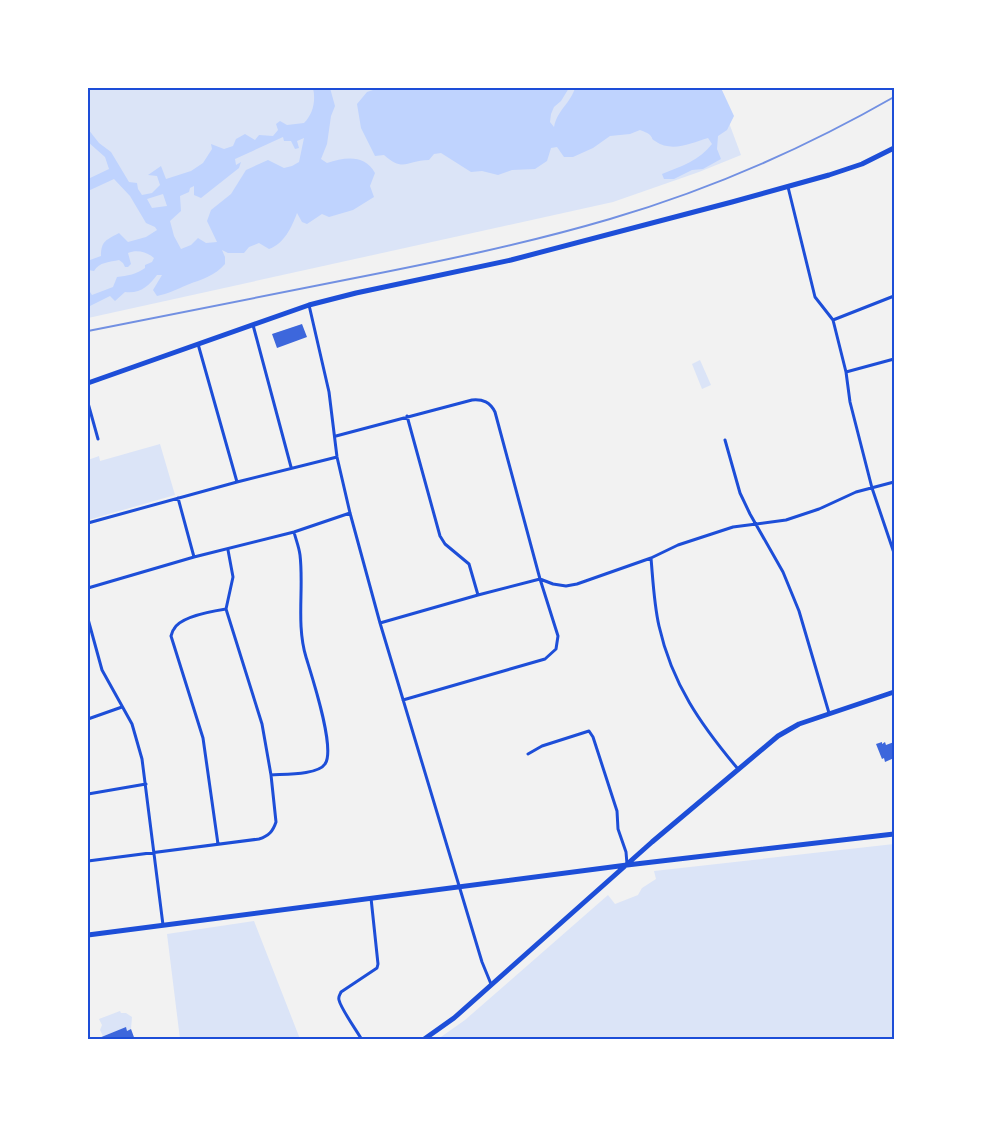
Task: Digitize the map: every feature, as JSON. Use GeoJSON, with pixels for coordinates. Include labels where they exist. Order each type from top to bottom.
{"type":"FeatureCollection","features":[{"type":"Feature","properties":{"kind":"main road"},"geometry":{"type":"LineString","coordinates":[[88,383],[309,305],[538,254],[862,164],[894,148]]}},
{"type":"Feature","properties":{"kind":"main road"},"geometry":{"type":"LineString","coordinates":[[422,1040],[454,1018],[627,865],[785,731],[829,713],[894,692]]}},
{"type":"Feature","properties":{"kind":"main road"},"geometry":{"type":"LineString","coordinates":[[88,935],[627,865],[894,834]]}},
{"type":"Feature","properties":{"kind":"street"},"geometry":{"type":"LineString","coordinates":[[788,186],[815,297],[833,320],[846,372],[850,402],[872,488],[894,554]]}},
{"type":"Feature","properties":{"kind":"street"},"geometry":{"type":"LineString","coordinates":[[833,320],[894,296]]}},
{"type":"Feature","properties":{"kind":"street"},"geometry":{"type":"LineString","coordinates":[[309,305],[329,392],[336,436],[337,457],[350,513],[380,623],[482,962],[491,986]]}},
{"type":"Feature","properties":{"kind":"street"},"geometry":{"type":"LineString","coordinates":[[253,324],[292,467]]}},
{"type":"Feature","properties":{"kind":"street"},"geometry":{"type":"LineString","coordinates":[[198,344],[237,482]]}},
{"type":"Feature","properties":{"kind":"street"},"geometry":{"type":"LineString","coordinates":[[846,372],[894,359]]}},
{"type":"Feature","properties":{"kind":"street"},"geometry":{"type":"LineString","coordinates":[[336,436],[472,400],[485,401],[493,408],[558,641],[556,649],[550,656],[404,700]]}},
{"type":"Feature","properties":{"kind":"street"},"geometry":{"type":"LineString","coordinates":[[88,403],[98,439]]}},
{"type":"Feature","properties":{"kind":"street"},"geometry":{"type":"LineString","coordinates":[[406,416],[440,536],[445,544],[469,564],[478,595]]}},
{"type":"Feature","properties":{"kind":"street"},"geometry":{"type":"LineString","coordinates":[[725,440],[740,493],[783,572],[799,611],[829,713]]}},
{"type":"Feature","properties":{"kind":"street"},"geometry":{"type":"LineString","coordinates":[[88,523],[292,467],[337,457]]}},
{"type":"Feature","properties":{"kind":"street"},"geometry":{"type":"LineString","coordinates":[[380,623],[540,579],[566,586],[577,584],[651,558],[678,545],[733,527],[757,526],[786,520],[819,509],[856,492],[894,482]]}},
{"type":"Feature","properties":{"kind":"street"},"geometry":{"type":"LineString","coordinates":[[178,498],[194,557]]}},
{"type":"Feature","properties":{"kind":"street"},"geometry":{"type":"LineString","coordinates":[[88,588],[194,557],[294,532],[350,513]]}},
{"type":"Feature","properties":{"kind":"street"},"geometry":{"type":"LineString","coordinates":[[271,776],[320,769],[324,766],[329,755],[325,727],[305,654],[301,620],[300,554],[294,532]]}},
{"type":"Feature","properties":{"kind":"street"},"geometry":{"type":"LineString","coordinates":[[88,861],[259,839],[270,834],[276,822],[271,776],[262,724],[226,610],[233,577],[228,550]]}},
{"type":"Feature","properties":{"kind":"street"},"geometry":{"type":"LineString","coordinates":[[651,558],[659,626],[678,684],[700,722],[738,769]]}},
{"type":"Feature","properties":{"kind":"street"},"geometry":{"type":"LineString","coordinates":[[218,844],[203,738],[171,636],[174,628],[185,620],[214,611],[226,610]]}},
{"type":"Feature","properties":{"kind":"street"},"geometry":{"type":"LineString","coordinates":[[88,619],[102,670],[132,724],[142,759],[163,925]]}},
{"type":"Feature","properties":{"kind":"street"},"geometry":{"type":"LineString","coordinates":[[88,719],[122,707]]}},
{"type":"Feature","properties":{"kind":"street"},"geometry":{"type":"LineString","coordinates":[[528,754],[542,746],[589,731],[617,811],[618,830],[626,852],[627,865]]}},
{"type":"Feature","properties":{"kind":"street"},"geometry":{"type":"LineString","coordinates":[[88,794],[146,784]]}},
{"type":"Feature","properties":{"kind":"street"},"geometry":{"type":"LineString","coordinates":[[362,1040],[342,1006],[339,996],[341,992],[378,968],[370,898]]}},
{"type":"Feature","properties":{"kind":"shaded area"},"geometry":{"type":"Polygon","coordinates":[[[88,88],[716,88],[741,155],[613,202],[88,318],[88,88]]]}},
{"type":"Feature","properties":{"kind":"shaded area"},"geometry":{"type":"Polygon","coordinates":[[[700,360],[711,385],[702,389],[692,364],[700,360]]]}},
{"type":"Feature","properties":{"kind":"shaded area"},"geometry":{"type":"Polygon","coordinates":[[[160,444],[175,495],[88,520],[88,460],[99,456],[100,461],[160,444]]]}},
{"type":"Feature","properties":{"kind":"shaded area"},"geometry":{"type":"Polygon","coordinates":[[[894,844],[894,1039],[438,1039],[465,1020],[608,895],[615,904],[638,895],[642,888],[656,879],[654,871],[894,844]]]}},
{"type":"Feature","properties":{"kind":"shaded area"},"geometry":{"type":"Polygon","coordinates":[[[254,921],[300,1039],[180,1039],[167,934],[254,921]]]}},
{"type":"Feature","properties":{"kind":"shaded area"},"geometry":{"type":"Polygon","coordinates":[[[120,1011],[132,1017],[131,1029],[127,1031],[126,1028],[103,1036],[100,1030],[102,1025],[99,1019],[120,1011]]]}},
{"type":"Feature","properties":{"kind":"water"},"geometry":{"type":"Polygon","coordinates":[[[313,88],[330,88],[335,106],[331,116],[327,144],[321,159],[327,163],[341,159],[354,159],[366,163],[375,173],[370,186],[374,197],[353,210],[329,217],[322,214],[307,224],[302,222],[297,213],[287,234],[274,247],[269,249],[259,243],[249,247],[244,253],[228,253],[222,250],[225,264],[217,272],[169,293],[157,296],[153,290],[162,275],[157,275],[151,283],[140,290],[125,292],[115,301],[110,296],[88,307],[88,289],[92,295],[113,287],[117,277],[139,272],[145,268],[145,265],[152,262],[154,258],[148,254],[135,251],[128,253],[131,264],[128,267],[125,267],[119,260],[102,264],[94,271],[88,270],[88,259],[101,256],[104,244],[108,239],[119,233],[128,242],[146,237],[157,230],[146,223],[130,196],[114,179],[88,191],[88,179],[109,169],[105,157],[88,142],[88,129],[99,143],[111,152],[129,182],[137,183],[142,195],[152,193],[160,185],[157,176],[148,175],[161,166],[166,179],[191,171],[203,163],[212,149],[211,144],[224,149],[233,146],[236,139],[245,134],[255,140],[259,135],[273,136],[278,130],[276,124],[280,121],[287,125],[304,123],[312,111],[313,88]],[[283,137],[235,159],[236,165],[241,162],[239,168],[201,198],[194,195],[194,186],[190,188],[189,192],[180,196],[181,211],[170,221],[174,236],[181,249],[191,245],[198,238],[206,243],[217,242],[207,221],[211,210],[231,194],[246,170],[268,160],[284,168],[299,162],[304,138],[297,141],[299,148],[295,149],[291,141],[284,141],[283,137]],[[163,194],[147,199],[152,208],[167,206],[163,194]]]}},
{"type":"Feature","properties":{"kind":"water"},"geometry":{"type":"Polygon","coordinates":[[[379,88],[569,88],[561,101],[554,107],[551,114],[550,122],[554,127],[558,116],[575,88],[721,88],[734,116],[727,130],[718,136],[717,149],[721,159],[703,169],[692,170],[674,179],[664,179],[662,174],[676,169],[702,154],[712,144],[708,138],[675,147],[661,145],[652,139],[649,134],[640,130],[630,134],[610,136],[593,148],[573,157],[564,157],[557,147],[551,148],[547,161],[535,169],[512,170],[498,175],[482,171],[471,172],[441,153],[434,154],[429,160],[406,164],[396,163],[384,155],[375,156],[361,128],[357,104],[367,92],[379,88]]]}},
{"type":"Feature","properties":{"kind":"building"},"geometry":{"type":"Polygon","coordinates":[[[302,324],[307,337],[277,348],[272,334],[302,324]]]}},
{"type":"Feature","properties":{"kind":"building"},"geometry":{"type":"Polygon","coordinates":[[[882,742],[882,744],[885,742],[886,745],[894,742],[894,758],[885,762],[876,744],[882,742]]]}},
{"type":"Feature","properties":{"kind":"building"},"geometry":{"type":"Polygon","coordinates":[[[126,1027],[127,1031],[131,1029],[135,1040],[94,1040],[126,1027]]]}},
{"type":"Feature","properties":{"kind":"railway"},"geometry":{"type":"LineString","coordinates":[[88,331],[448,259],[546,237],[610,219],[684,195],[756,166],[826,134],[894,97]]}}]}
